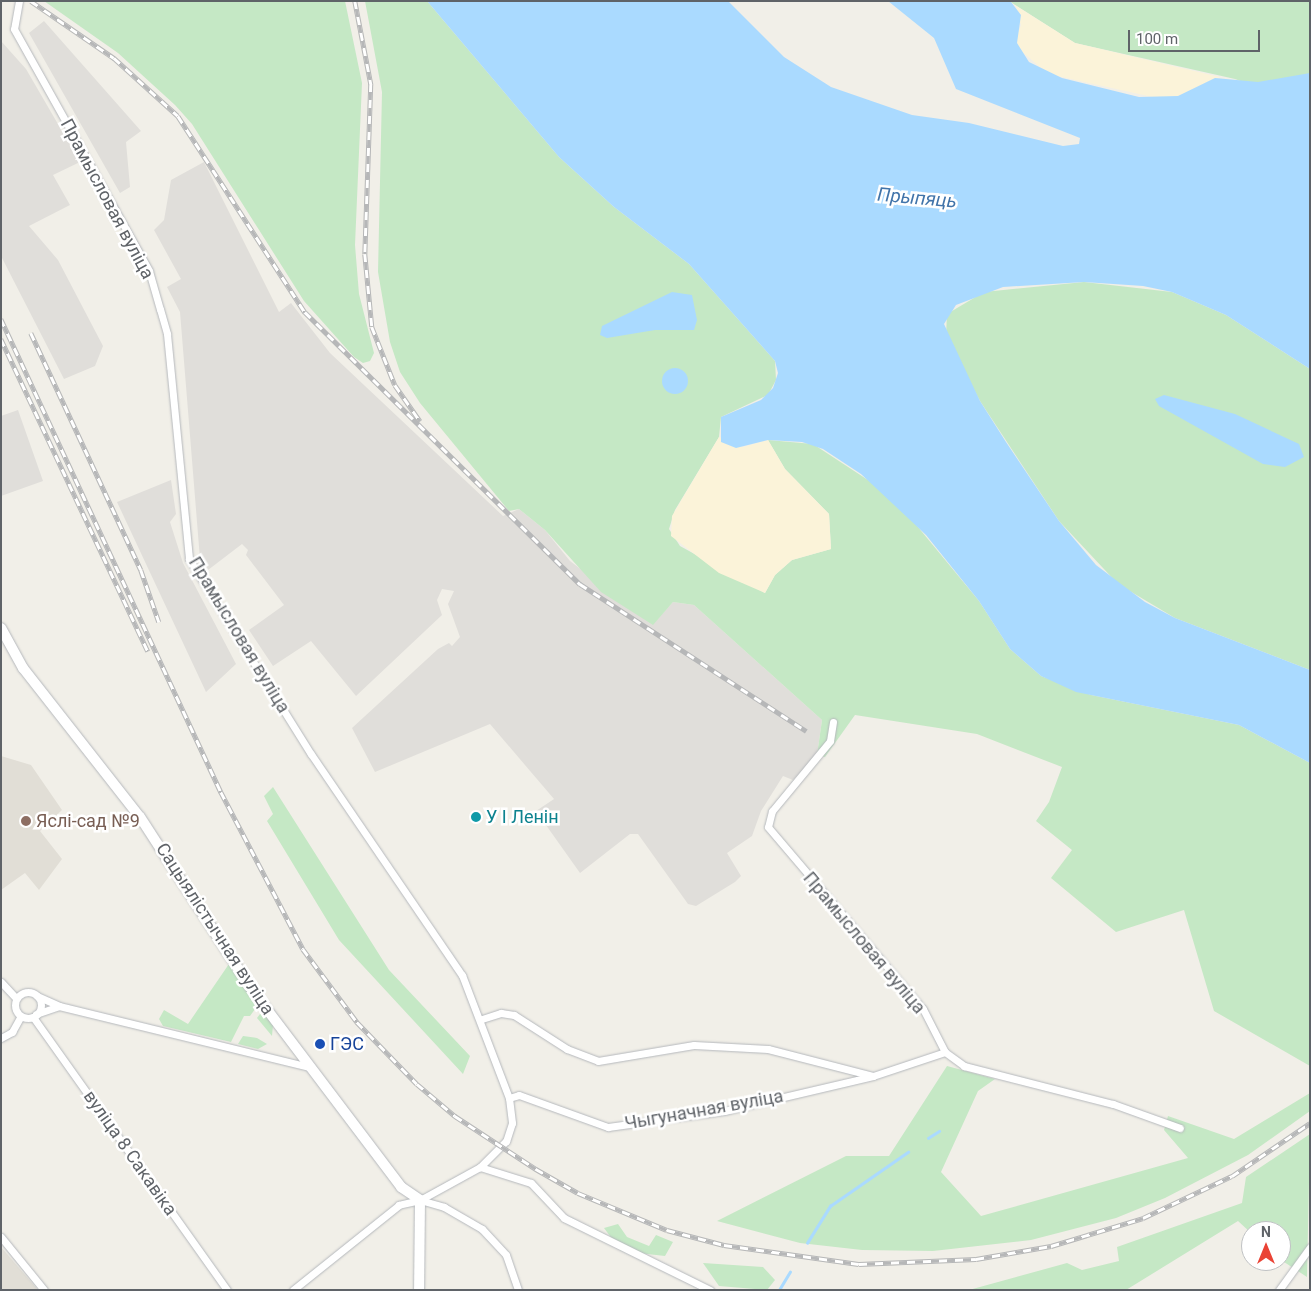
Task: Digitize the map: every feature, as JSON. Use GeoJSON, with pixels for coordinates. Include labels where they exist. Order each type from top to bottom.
{"type":"FeatureCollection","features":[{"type":"Feature","properties":{"kind":"street","name":"Прамысловая вуліца"},"geometry":{"type":"LineString","coordinates":[[19,1],[14,29],[149,271],[167,334],[189,559],[311,754],[462,975],[482,1019],[509,1098],[512,1123],[506,1141],[480,1168],[420,1200],[399,1205],[294,1290]]}},
{"type":"Feature","properties":{"kind":"street","name":"Сацыялістычная вуліца"},"geometry":{"type":"LineString","coordinates":[[1,628],[23,668],[140,818],[250,987],[401,1187],[420,1200],[444,1207],[482,1229],[506,1255],[518,1290]]}},
{"type":"Feature","properties":{"kind":"street","name":"Прамысловая вуліца"},"geometry":{"type":"LineString","coordinates":[[834,722],[830,741],[820,757],[772,811],[768,820],[771,831],[923,1009],[945,1052],[964,1066],[1113,1104],[1180,1128]]}},
{"type":"Feature","properties":{"kind":"street"},"geometry":{"type":"LineString","coordinates":[[1,982],[16,998],[16,1010],[21,1016]]}},
{"type":"Feature","properties":{"kind":"street"},"geometry":{"type":"LineString","coordinates":[[16,998],[26,992],[59,1006],[310,1067]]}},
{"type":"Feature","properties":{"kind":"street"},"geometry":{"type":"LineString","coordinates":[[34,1015],[40,1004],[37,996]]}},
{"type":"Feature","properties":{"kind":"street"},"geometry":{"type":"LineString","coordinates":[[21,1016],[34,1015],[59,1006]]}},
{"type":"Feature","properties":{"kind":"street"},"geometry":{"type":"LineString","coordinates":[[482,1019],[501,1013],[514,1015],[567,1049],[598,1061],[694,1046],[768,1049],[873,1076]]}},
{"type":"Feature","properties":{"kind":"street","name":"вуліца 8 Сакавіка"},"geometry":{"type":"LineString","coordinates":[[34,1015],[227,1290]]}},
{"type":"Feature","properties":{"kind":"street"},"geometry":{"type":"LineString","coordinates":[[1,1038],[12,1032],[21,1016]]}},
{"type":"Feature","properties":{"kind":"street","name":"Чыгуначная вуліца"},"geometry":{"type":"LineString","coordinates":[[509,1098],[519,1095],[608,1127],[724,1110],[873,1076],[945,1052]]}},
{"type":"Feature","properties":{"kind":"street"},"geometry":{"type":"LineString","coordinates":[[480,1168],[531,1183],[564,1218],[710,1290]]}},
{"type":"Feature","properties":{"kind":"street"},"geometry":{"type":"LineString","coordinates":[[419,1290],[420,1200]]}},
{"type":"Feature","properties":{"kind":"street"},"geometry":{"type":"LineString","coordinates":[[1,1237],[44,1290]]}},
{"type":"Feature","properties":{"kind":"street"},"geometry":{"type":"LineString","coordinates":[[1280,1290],[1310,1247]]}},
{"type":"Feature","properties":{"kind":"shaded area"},"geometry":{"type":"Polygon","coordinates":[[[44,21],[141,131],[126,142],[130,187],[120,193],[29,33],[44,21]]]}},
{"type":"Feature","properties":{"kind":"shaded area"},"geometry":{"type":"Polygon","coordinates":[[[1,41],[26,69],[80,162],[53,175],[70,205],[29,226],[58,260],[103,346],[95,366],[64,379],[1,256],[1,41]]]}},
{"type":"Feature","properties":{"kind":"shaded area"},"geometry":{"type":"Polygon","coordinates":[[[204,162],[279,312],[291,303],[330,353],[503,516],[519,509],[545,530],[570,561],[653,624],[673,602],[694,605],[822,720],[817,755],[793,780],[783,776],[761,811],[752,836],[727,853],[741,876],[735,882],[696,906],[688,904],[638,834],[630,834],[580,873],[536,811],[554,799],[490,724],[375,772],[352,728],[438,649],[449,643],[452,646],[460,637],[448,604],[454,591],[442,589],[437,600],[442,615],[356,696],[311,641],[273,666],[249,630],[284,605],[246,555],[248,550],[242,544],[208,570],[200,559],[180,312],[167,287],[181,279],[154,230],[164,220],[171,180],[204,162]]]}},
{"type":"Feature","properties":{"kind":"shaded area"},"geometry":{"type":"Polygon","coordinates":[[[18,410],[43,481],[1,496],[1,416],[18,410]]]}},
{"type":"Feature","properties":{"kind":"shaded area"},"geometry":{"type":"Polygon","coordinates":[[[171,480],[176,514],[170,522],[183,563],[236,664],[206,692],[117,502],[171,480]]]}},
{"type":"Feature","properties":{"kind":"shaded area","name":"Яслі-сад №9"},"geometry":{"type":"Polygon","coordinates":[[[1,756],[31,765],[62,810],[40,831],[62,859],[39,890],[25,873],[1,890],[1,756]]]}},
{"type":"Feature","properties":{"kind":"shaded area"},"geometry":{"type":"Polygon","coordinates":[[[1,1247],[38,1290],[1,1290],[1,1247]]]}},
{"type":"Feature","properties":{"kind":"green space"},"geometry":{"type":"Polygon","coordinates":[[[44,1],[345,1],[362,83],[355,245],[359,294],[374,353],[370,361],[363,363],[354,357],[304,301],[192,124],[175,105],[118,53],[44,1]]]}},
{"type":"Feature","properties":{"kind":"green space"},"geometry":{"type":"Polygon","coordinates":[[[365,1],[427,1],[559,157],[614,207],[689,264],[775,361],[776,380],[768,395],[721,417],[719,437],[675,510],[669,529],[680,546],[765,593],[775,575],[792,560],[831,549],[829,514],[785,469],[768,440],[813,444],[874,484],[913,521],[979,601],[1010,649],[1041,676],[1091,695],[1239,725],[1310,763],[1310,1066],[1214,1011],[1184,910],[1116,932],[1051,878],[1072,850],[1036,821],[1049,802],[1062,767],[977,734],[855,715],[825,757],[817,755],[822,720],[694,605],[673,602],[653,625],[601,592],[545,530],[519,509],[509,511],[420,403],[400,372],[390,342],[378,272],[382,92],[365,1]]]}},
{"type":"Feature","properties":{"kind":"green space"},"geometry":{"type":"Polygon","coordinates":[[[1009,1],[1310,1],[1310,107],[1235,79],[1075,43],[1009,1]]]}},
{"type":"Feature","properties":{"kind":"green space"},"geometry":{"type":"Polygon","coordinates":[[[1084,282],[1172,292],[1226,315],[1310,369],[1310,670],[1175,618],[1118,584],[1059,521],[980,401],[946,336],[947,314],[984,292],[1084,282]]]}},
{"type":"Feature","properties":{"kind":"green space"},"geometry":{"type":"Polygon","coordinates":[[[273,787],[389,970],[470,1056],[463,1074],[339,940],[267,821],[273,814],[264,796],[273,787]]]}},
{"type":"Feature","properties":{"kind":"green space"},"geometry":{"type":"Polygon","coordinates":[[[231,961],[258,1005],[250,1016],[244,1016],[231,1042],[163,1026],[159,1019],[164,1010],[188,1024],[231,961]]]}},
{"type":"Feature","properties":{"kind":"green space"},"geometry":{"type":"Polygon","coordinates":[[[263,1010],[273,1025],[272,1036],[257,1018],[263,1010]]]}},
{"type":"Feature","properties":{"kind":"green space"},"geometry":{"type":"Polygon","coordinates":[[[243,1036],[257,1038],[267,1044],[258,1049],[238,1044],[243,1036]]]}},
{"type":"Feature","properties":{"kind":"green space"},"geometry":{"type":"Polygon","coordinates":[[[947,1066],[995,1079],[978,1091],[941,1172],[981,1216],[1188,1158],[1164,1130],[1168,1116],[1234,1139],[1310,1093],[1310,1111],[1248,1155],[1165,1198],[1116,1218],[1031,1240],[933,1251],[862,1250],[800,1243],[717,1221],[846,1156],[889,1156],[947,1066]]]}},
{"type":"Feature","properties":{"kind":"green space"},"geometry":{"type":"Polygon","coordinates":[[[1310,1134],[1307,1277],[1291,1267],[1291,1221],[1241,1221],[1241,1224],[1238,1221],[1126,1290],[969,1290],[1067,1263],[1082,1270],[1119,1261],[1117,1247],[1242,1203],[1246,1177],[1310,1134]]]}},
{"type":"Feature","properties":{"kind":"green space"},"geometry":{"type":"Polygon","coordinates":[[[618,1224],[627,1237],[649,1246],[656,1235],[673,1242],[665,1256],[621,1251],[604,1228],[618,1224]]]}},
{"type":"Feature","properties":{"kind":"green space"},"geometry":{"type":"Polygon","coordinates":[[[703,1263],[763,1267],[775,1280],[767,1290],[719,1286],[703,1263]]]}},
{"type":"Feature","properties":{"kind":"sand"},"geometry":{"type":"Polygon","coordinates":[[[1015,5],[1075,43],[1220,77],[1178,96],[1157,98],[1048,74],[1019,49],[1016,38],[1021,25],[1015,5]]]}},
{"type":"Feature","properties":{"kind":"sand"},"geometry":{"type":"Polygon","coordinates":[[[719,437],[743,447],[768,440],[785,469],[829,514],[831,549],[792,560],[775,575],[765,593],[719,573],[671,536],[672,516],[719,437]]]}},
{"type":"Feature","properties":{"kind":"water","name":"Прыпяць"},"geometry":{"type":"Polygon","coordinates":[[[427,1],[728,1],[784,57],[831,87],[912,115],[969,123],[1063,146],[1079,144],[1080,138],[956,89],[934,38],[888,1],[1011,2],[1021,15],[1017,43],[1029,62],[1062,78],[1139,97],[1178,96],[1215,78],[1258,82],[1310,73],[1310,369],[1226,315],[1172,292],[1143,286],[1084,282],[1003,287],[956,305],[944,324],[980,401],[1059,521],[1096,565],[1145,602],[1175,618],[1310,670],[1310,763],[1239,725],[1076,692],[1041,676],[1010,649],[979,601],[926,535],[861,474],[823,449],[802,442],[768,440],[736,448],[721,442],[721,417],[761,400],[773,388],[778,373],[775,361],[689,264],[614,207],[559,157],[427,1]]]}},
{"type":"Feature","properties":{"kind":"water"},"geometry":{"type":"Polygon","coordinates":[[[672,292],[692,295],[697,320],[694,330],[655,330],[607,338],[600,335],[602,326],[672,292]]]}},
{"type":"Feature","properties":{"kind":"water"},"geometry":{"type":"Polygon","coordinates":[[[675,368],[684,372],[688,381],[684,390],[675,394],[666,390],[662,381],[666,372],[675,368]]]}},
{"type":"Feature","properties":{"kind":"water"},"geometry":{"type":"Polygon","coordinates":[[[1164,395],[1235,414],[1299,444],[1304,457],[1285,467],[1263,464],[1159,406],[1155,399],[1164,395]]]}},
{"type":"Feature","properties":{"kind":"waterway"},"geometry":{"type":"LineString","coordinates":[[928,1138],[939,1131]]}},
{"type":"Feature","properties":{"kind":"waterway"},"geometry":{"type":"LineString","coordinates":[[807,1243],[830,1206],[908,1152]]}},
{"type":"Feature","properties":{"kind":"waterway"},"geometry":{"type":"LineString","coordinates":[[779,1290],[790,1272]]}},
{"type":"Feature","properties":{"kind":"railway"},"geometry":{"type":"LineString","coordinates":[[31,1],[114,58],[178,116],[305,312],[580,584],[806,731]]}},
{"type":"Feature","properties":{"kind":"railway"},"geometry":{"type":"LineString","coordinates":[[355,1],[371,84],[365,254],[372,327],[395,385],[420,421]]}},
{"type":"Feature","properties":{"kind":"railway"},"geometry":{"type":"LineString","coordinates":[[1,319],[221,792],[303,949],[357,1022],[417,1084],[455,1116],[536,1169],[578,1193],[667,1230],[724,1245],[859,1264],[976,1259],[1051,1246],[1143,1218],[1232,1176],[1310,1123]]}},
{"type":"Feature","properties":{"kind":"railway"},"geometry":{"type":"LineString","coordinates":[[31,333],[141,570],[159,622]]}},
{"type":"Feature","properties":{"kind":"railway"},"geometry":{"type":"LineString","coordinates":[[1,339],[148,651]]}},
{"type":"Feature","properties":{"kind":"place","name":"У І Ленін"},"geometry":{"type":"Point","coordinates":[476,817]}},
{"type":"Feature","properties":{"kind":"place","name":"Яслі-сад №9"},"geometry":{"type":"Point","coordinates":[26,821]}},
{"type":"Feature","properties":{"kind":"place","name":"ГЭС"},"geometry":{"type":"Point","coordinates":[320,1044]}}]}
